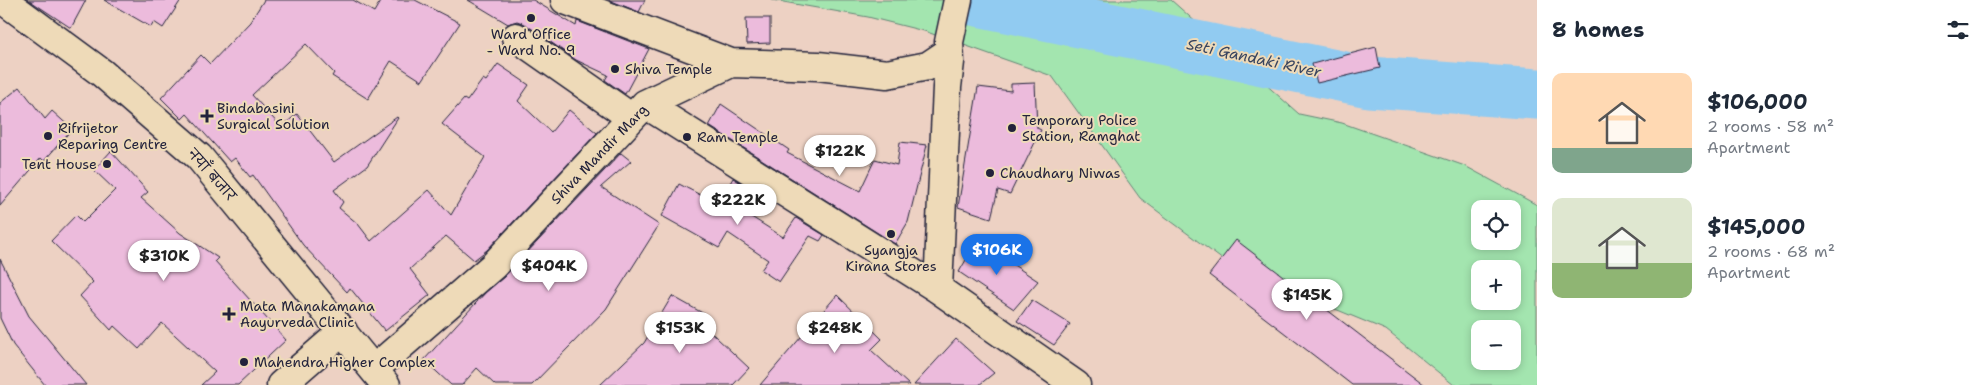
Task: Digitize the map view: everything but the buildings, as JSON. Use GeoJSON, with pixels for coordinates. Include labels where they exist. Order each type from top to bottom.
{"type":"FeatureCollection","features":[{"type":"Feature","properties":{"kind":"street","name":"नयाँ बजार"},"geometry":{"type":"LineString","coordinates":[[3,0],[102,73],[199,157],[380,377]]}},
{"type":"Feature","properties":{"kind":"street"},"geometry":{"type":"LineString","coordinates":[[565,0],[731,63],[818,66],[887,74],[928,66],[949,47]]}},
{"type":"Feature","properties":{"kind":"street"},"geometry":{"type":"LineString","coordinates":[[938,290],[949,47],[958,0]]}},
{"type":"Feature","properties":{"kind":"street"},"geometry":{"type":"LineString","coordinates":[[516,37],[938,290],[1076,385]]}},
{"type":"Feature","properties":{"kind":"street","name":"Shiva Mandir Marg"},"geometry":{"type":"LineString","coordinates":[[380,377],[493,266],[639,111],[731,63]]}},
{"type":"Feature","properties":{"kind":"street"},"geometry":{"type":"LineString","coordinates":[[281,385],[343,331]]}},
{"type":"Feature","properties":{"kind":"green space"},"geometry":{"type":"Polygon","coordinates":[[[772,0],[1171,0],[1299,114],[1342,123],[1465,166],[1537,205],[1537,385],[1454,385],[1386,330],[1231,266],[1140,198],[1052,76],[924,31],[868,17],[772,0]]]}},
{"type":"Feature","properties":{"kind":"waterway","name":"Seti Gandaki River"},"geometry":{"type":"LineString","coordinates":[[973,0],[1369,82],[1537,94]]}},
{"type":"Feature","properties":{"kind":"place","name":"Ward Office - Ward No. 9"},"geometry":{"type":"Point","coordinates":[531,18]}},
{"type":"Feature","properties":{"kind":"place","name":"Shiva Temple"},"geometry":{"type":"Point","coordinates":[615,69]}},
{"type":"Feature","properties":{"kind":"place","name":"Bindabasini Surgical Solution"},"geometry":{"type":"Point","coordinates":[207,116]}},
{"type":"Feature","properties":{"kind":"place","name":"Temporary Police Station, Ramghat"},"geometry":{"type":"Point","coordinates":[1012,128]}},
{"type":"Feature","properties":{"kind":"place","name":"Rifrijetor Reparing Centre"},"geometry":{"type":"Point","coordinates":[48,136]}},
{"type":"Feature","properties":{"kind":"place","name":"Ram Temple"},"geometry":{"type":"Point","coordinates":[687,137]}},
{"type":"Feature","properties":{"kind":"place","name":"Tent House"},"geometry":{"type":"Point","coordinates":[107,164]}},
{"type":"Feature","properties":{"kind":"place","name":"Chaudhary Niwas"},"geometry":{"type":"Point","coordinates":[990,173]}},
{"type":"Feature","properties":{"kind":"place","name":"Syangja Kirana Stores"},"geometry":{"type":"Point","coordinates":[891,234]}},
{"type":"Feature","properties":{"kind":"place","name":"Mata Manakamana Aayurveda Clinic"},"geometry":{"type":"Point","coordinates":[229,314]}},
{"type":"Feature","properties":{"kind":"place","name":"Mahendra Higher Complex"},"geometry":{"type":"Point","coordinates":[244,362]}}]}
